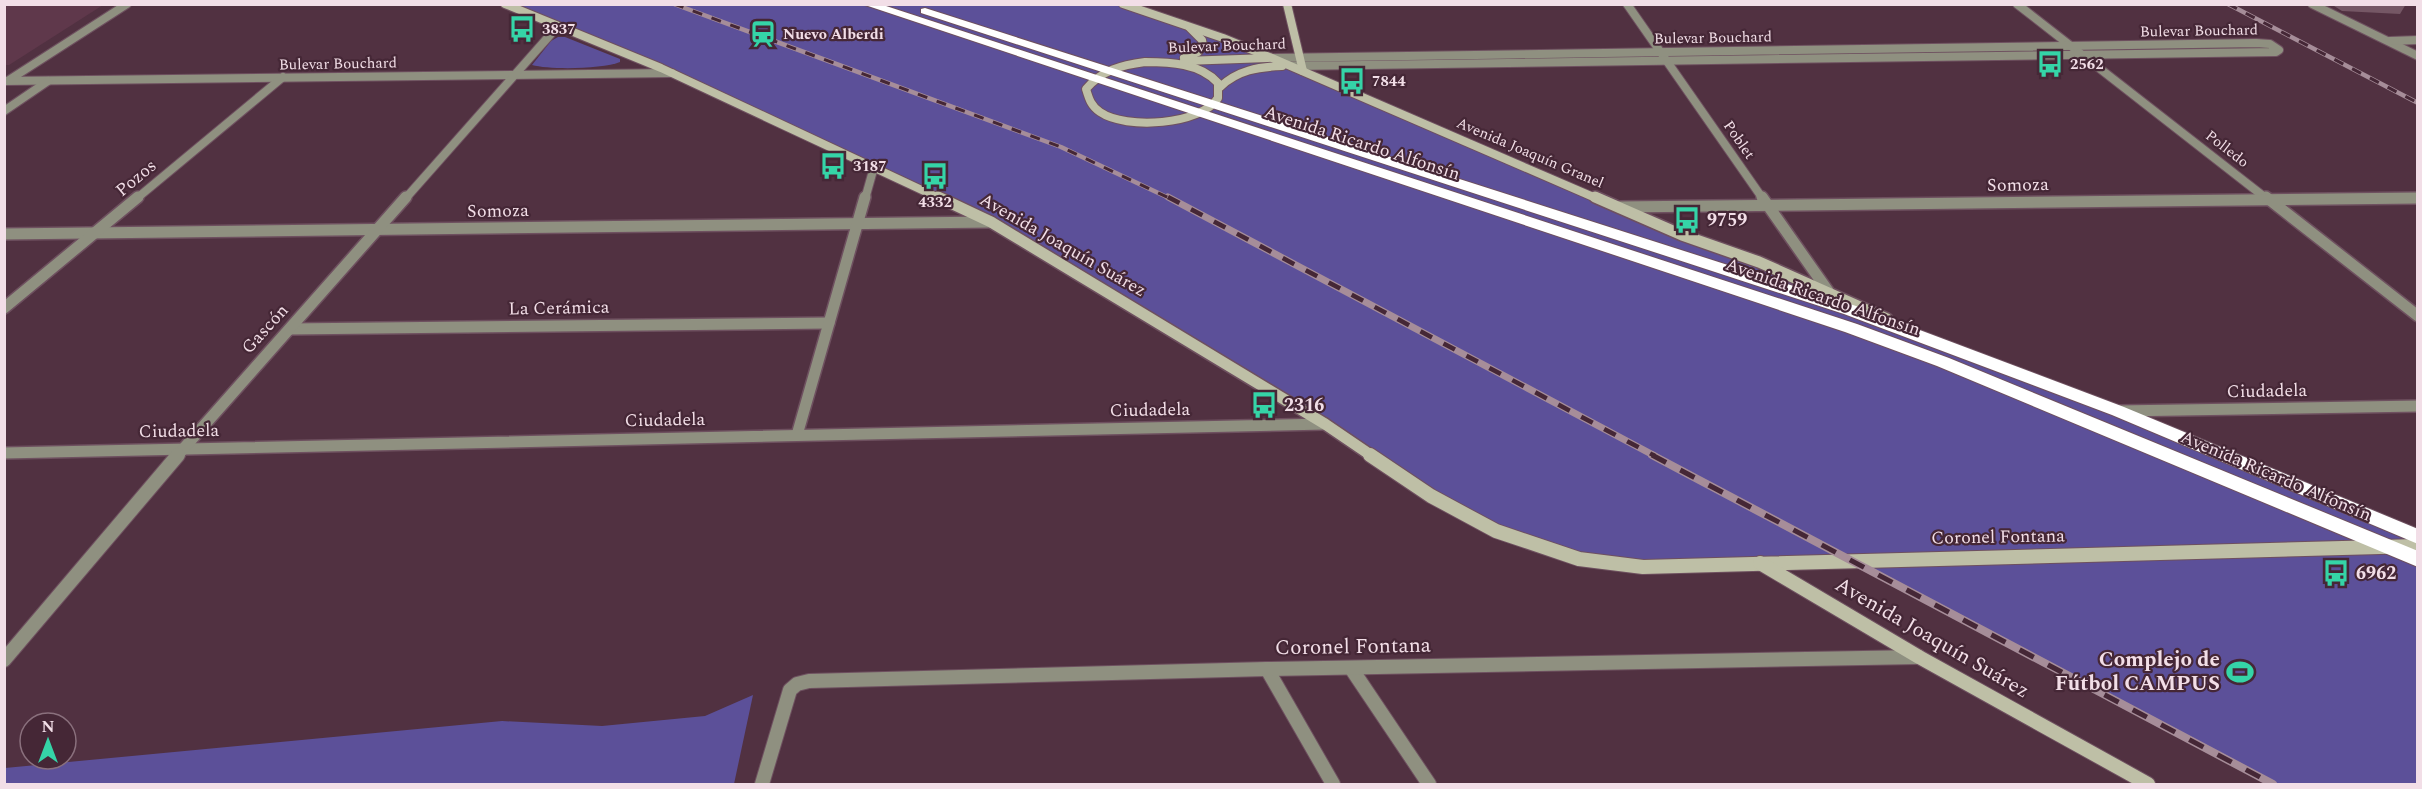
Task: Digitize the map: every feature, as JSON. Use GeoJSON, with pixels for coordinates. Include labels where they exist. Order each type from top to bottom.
{"type":"FeatureCollection","features":[{"type":"Feature","properties":{"kind":"highway","name":"Avenida Ricardo Alfonsín"},"geometry":{"type":"LineString","coordinates":[[867,4],[1851,328],[1943,362],[2418,560]]}},
{"type":"Feature","properties":{"kind":"highway","name":"Avenida Ricardo Alfonsín"},"geometry":{"type":"LineString","coordinates":[[906,4],[1850,310],[2118,411],[2418,537]]}},
{"type":"Feature","properties":{"kind":"street"},"geometry":{"type":"LineString","coordinates":[[8,79],[127,4]]}},
{"type":"Feature","properties":{"kind":"street","name":"Avenida Joaquín Suárez"},"geometry":{"type":"LineString","coordinates":[[505,4],[661,68],[992,222],[1325,424],[1431,496],[1496,531],[1579,559]]}},
{"type":"Feature","properties":{"kind":"street","name":"Avenida Joaquín Granel"},"geometry":{"type":"LineString","coordinates":[[1123,4],[1187,25],[1272,58],[1299,65],[1682,235],[1759,262],[1923,336]]}},
{"type":"Feature","properties":{"kind":"street"},"geometry":{"type":"LineString","coordinates":[[1287,4],[1299,65]]}},
{"type":"Feature","properties":{"kind":"street","name":"Poblet"},"geometry":{"type":"LineString","coordinates":[[1627,4],[1827,291]]}},
{"type":"Feature","properties":{"kind":"street","name":"Polledo"},"geometry":{"type":"LineString","coordinates":[[2017,4],[2418,316]]}},
{"type":"Feature","properties":{"kind":"street"},"geometry":{"type":"LineString","coordinates":[[2312,4],[2418,56]]}},
{"type":"Feature","properties":{"kind":"street"},"geometry":{"type":"LineString","coordinates":[[1176,61],[1198,52],[1203,46],[1202,40],[1187,25]]}},
{"type":"Feature","properties":{"kind":"street","name":"Gascón"},"geometry":{"type":"LineString","coordinates":[[4,660],[183,449],[558,26]]}},
{"type":"Feature","properties":{"kind":"street"},"geometry":{"type":"LineString","coordinates":[[2386,41],[2418,40]]}},
{"type":"Feature","properties":{"kind":"street","name":"Bulevar Bouchard"},"geometry":{"type":"LineString","coordinates":[[1220,87],[1228,78],[1253,68],[1299,65],[1664,56],[2070,46],[2263,43],[2277,47],[2279,50],[2276,52],[2082,55],[1664,56]]}},
{"type":"Feature","properties":{"kind":"street","name":"Bulevar Bouchard"},"geometry":{"type":"LineString","coordinates":[[1160,62],[1272,58]]}},
{"type":"Feature","properties":{"kind":"street"},"geometry":{"type":"LineString","coordinates":[[1160,62],[1193,67],[1215,79],[1220,87],[1219,96],[1214,104],[1200,113],[1167,121],[1146,122],[1107,115],[1094,107],[1087,99],[1086,89],[1093,79],[1109,70],[1131,64],[1160,62]]}},
{"type":"Feature","properties":{"kind":"street","name":"Bulevar Bouchard"},"geometry":{"type":"LineString","coordinates":[[517,73],[661,68]]}},
{"type":"Feature","properties":{"kind":"street","name":"Bulevar Bouchard"},"geometry":{"type":"LineString","coordinates":[[8,79],[672,73]]}},
{"type":"Feature","properties":{"kind":"street","name":"Pozos"},"geometry":{"type":"LineString","coordinates":[[4,308],[285,76]]}},
{"type":"Feature","properties":{"kind":"street"},"geometry":{"type":"LineString","coordinates":[[4,111],[53,78]]}},
{"type":"Feature","properties":{"kind":"street"},"geometry":{"type":"LineString","coordinates":[[797,435],[873,167]]}},
{"type":"Feature","properties":{"kind":"street","name":"Somoza"},"geometry":{"type":"LineString","coordinates":[[1619,207],[2418,198]]}},
{"type":"Feature","properties":{"kind":"street","name":"Somoza"},"geometry":{"type":"LineString","coordinates":[[4,234],[992,222]]}},
{"type":"Feature","properties":{"kind":"street","name":"La Cerámica"},"geometry":{"type":"LineString","coordinates":[[290,328],[829,323]]}},
{"type":"Feature","properties":{"kind":"street","name":"Ciudadela"},"geometry":{"type":"LineString","coordinates":[[2118,411],[2418,406]]}},
{"type":"Feature","properties":{"kind":"street","name":"Ciudadela"},"geometry":{"type":"LineString","coordinates":[[4,453],[1325,424]]}},
{"type":"Feature","properties":{"kind":"street","name":"Coronel Fontana"},"geometry":{"type":"LineString","coordinates":[[1579,559],[1643,567],[1759,562],[2418,546]]}},
{"type":"Feature","properties":{"kind":"street","name":"Avenida Joaquín Suárez"},"geometry":{"type":"LineString","coordinates":[[1759,562],[1919,657],[2148,784]]}},
{"type":"Feature","properties":{"kind":"street","name":"Coronel Fontana"},"geometry":{"type":"LineString","coordinates":[[762,784],[790,690],[797,684],[809,681],[1268,669],[1919,657]]}},
{"type":"Feature","properties":{"kind":"street"},"geometry":{"type":"LineString","coordinates":[[1351,668],[1429,784]]}},
{"type":"Feature","properties":{"kind":"street"},"geometry":{"type":"LineString","coordinates":[[1268,669],[1334,784]]}},
{"type":"Feature","properties":{"kind":"shaded area"},"geometry":{"type":"Polygon","coordinates":[[[1123,4],[1223,38],[1923,336],[2417,537],[2417,784],[2273,784],[1852,560],[1759,562],[1579,559],[1496,531],[991,223],[661,68],[505,5],[1123,4]]]}},
{"type":"Feature","properties":{"kind":"shaded area"},"geometry":{"type":"Polygon","coordinates":[[[4,5],[103,5],[9,65],[5,65],[4,5]]]}},
{"type":"Feature","properties":{"kind":"shaded area"},"geometry":{"type":"Polygon","coordinates":[[[558,37],[565,37],[620,59],[620,62],[576,68],[532,65],[551,41],[558,37]]]}},
{"type":"Feature","properties":{"kind":"shaded area"},"geometry":{"type":"Polygon","coordinates":[[[753,695],[734,784],[5,784],[5,768],[18,767],[18,771],[78,771],[78,761],[502,721],[602,726],[705,716],[753,695]]]}},
{"type":"Feature","properties":{"kind":"railway"},"geometry":{"type":"LineString","coordinates":[[674,4],[1061,147],[1171,199]]}},
{"type":"Feature","properties":{"kind":"railway"},"geometry":{"type":"LineString","coordinates":[[2228,4],[2418,103]]}},
{"type":"Feature","properties":{"kind":"railway"},"geometry":{"type":"LineString","coordinates":[[1168,197],[1655,456]]}},
{"type":"Feature","properties":{"kind":"railway"},"geometry":{"type":"LineString","coordinates":[[1652,455],[2273,784]]}},
{"type":"Feature","properties":{"kind":"place","name":"3837"},"geometry":{"type":"Point","coordinates":[522,29]}},
{"type":"Feature","properties":{"kind":"place","name":"Nuevo Alberdi"},"geometry":{"type":"Point","coordinates":[763,34]}},
{"type":"Feature","properties":{"kind":"place","name":"2562"},"geometry":{"type":"Point","coordinates":[2050,64]}},
{"type":"Feature","properties":{"kind":"place","name":"7844"},"geometry":{"type":"Point","coordinates":[1352,81]}},
{"type":"Feature","properties":{"kind":"place","name":"3187"},"geometry":{"type":"Point","coordinates":[833,166]}},
{"type":"Feature","properties":{"kind":"place","name":"4332"},"geometry":{"type":"Point","coordinates":[935,176]}},
{"type":"Feature","properties":{"kind":"place","name":"9759"},"geometry":{"type":"Point","coordinates":[1687,220]}},
{"type":"Feature","properties":{"kind":"place","name":"2316"},"geometry":{"type":"Point","coordinates":[1264,405]}},
{"type":"Feature","properties":{"kind":"place","name":"6962"},"geometry":{"type":"Point","coordinates":[2336,573]}},
{"type":"Feature","properties":{"kind":"place","name":"Complejo de Fútbol CAMPUS"},"geometry":{"type":"Point","coordinates":[2240,672]}}]}
